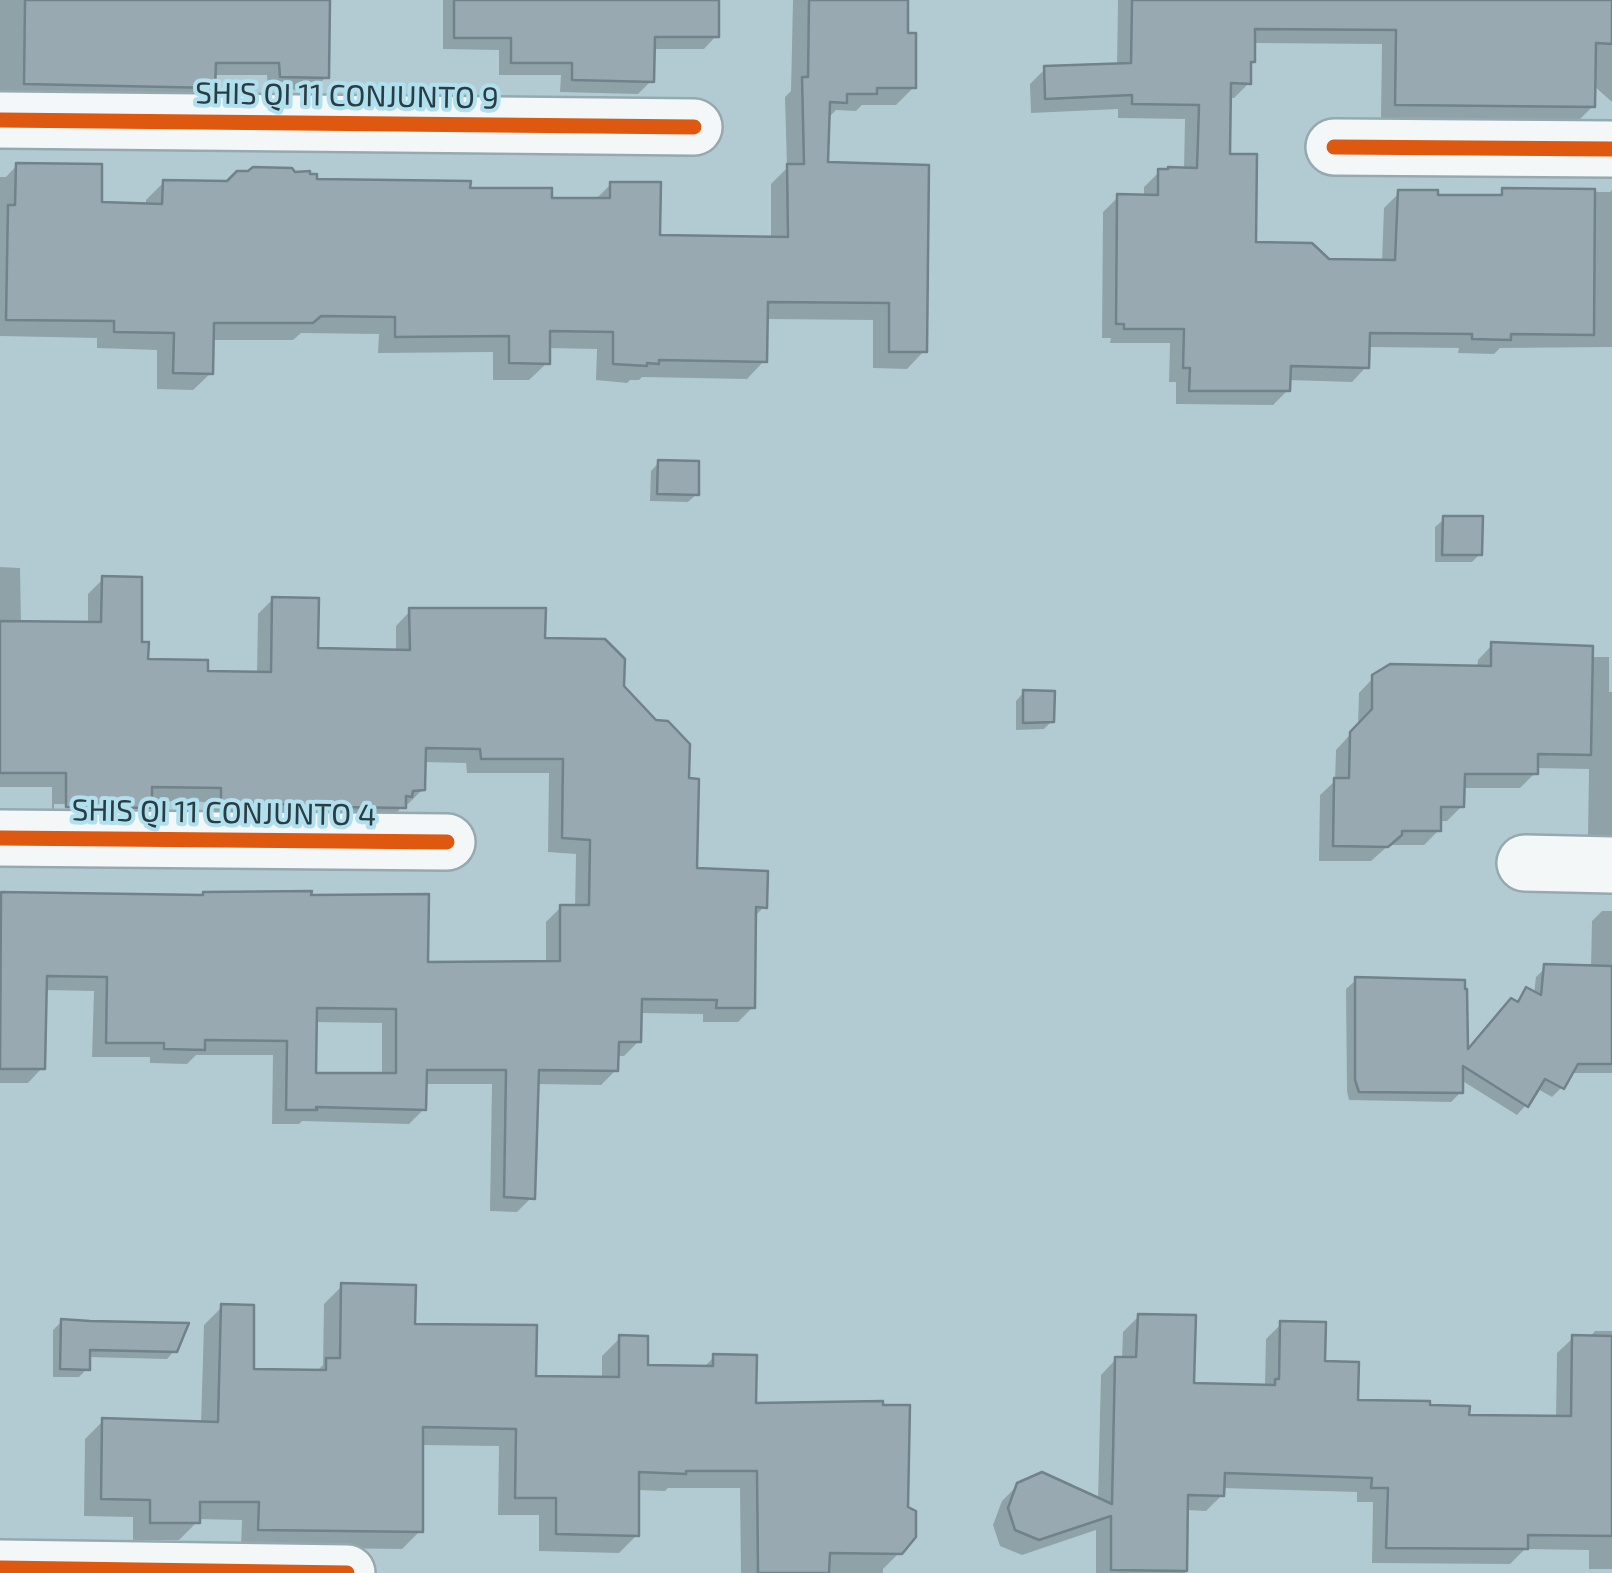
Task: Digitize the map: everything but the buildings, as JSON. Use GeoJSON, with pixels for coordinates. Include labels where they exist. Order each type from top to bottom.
{"type":"FeatureCollection","features":[{"type":"Feature","properties":{"kind":"street","name":"SHIS QI 11 CONJUNTO 9"},"geometry":{"type":"LineString","coordinates":[[0,120],[694,127]]}},
{"type":"Feature","properties":{"kind":"street"},"geometry":{"type":"LineString","coordinates":[[1334,146],[1612,149]]}},
{"type":"Feature","properties":{"kind":"street","name":"SHIS QI 11 CONJUNTO 4"},"geometry":{"type":"LineString","coordinates":[[0,838],[447,842]]}},
{"type":"Feature","properties":{"kind":"street"},"geometry":{"type":"LineString","coordinates":[[1526,863],[1612,865]]}},
{"type":"Feature","properties":{"kind":"street"},"geometry":{"type":"LineString","coordinates":[[0,1568],[347,1573]]}},
{"type":"Feature","properties":{"kind":"cycle path"},"geometry":{"type":"LineString","coordinates":[[0,120],[694,127]]}},
{"type":"Feature","properties":{"kind":"cycle path"},"geometry":{"type":"LineString","coordinates":[[1334,147],[1612,149]]}},
{"type":"Feature","properties":{"kind":"cycle path"},"geometry":{"type":"LineString","coordinates":[[0,838],[447,842]]}},
{"type":"Feature","properties":{"kind":"cycle path"},"geometry":{"type":"LineString","coordinates":[[0,1568],[347,1573]]}}]}
